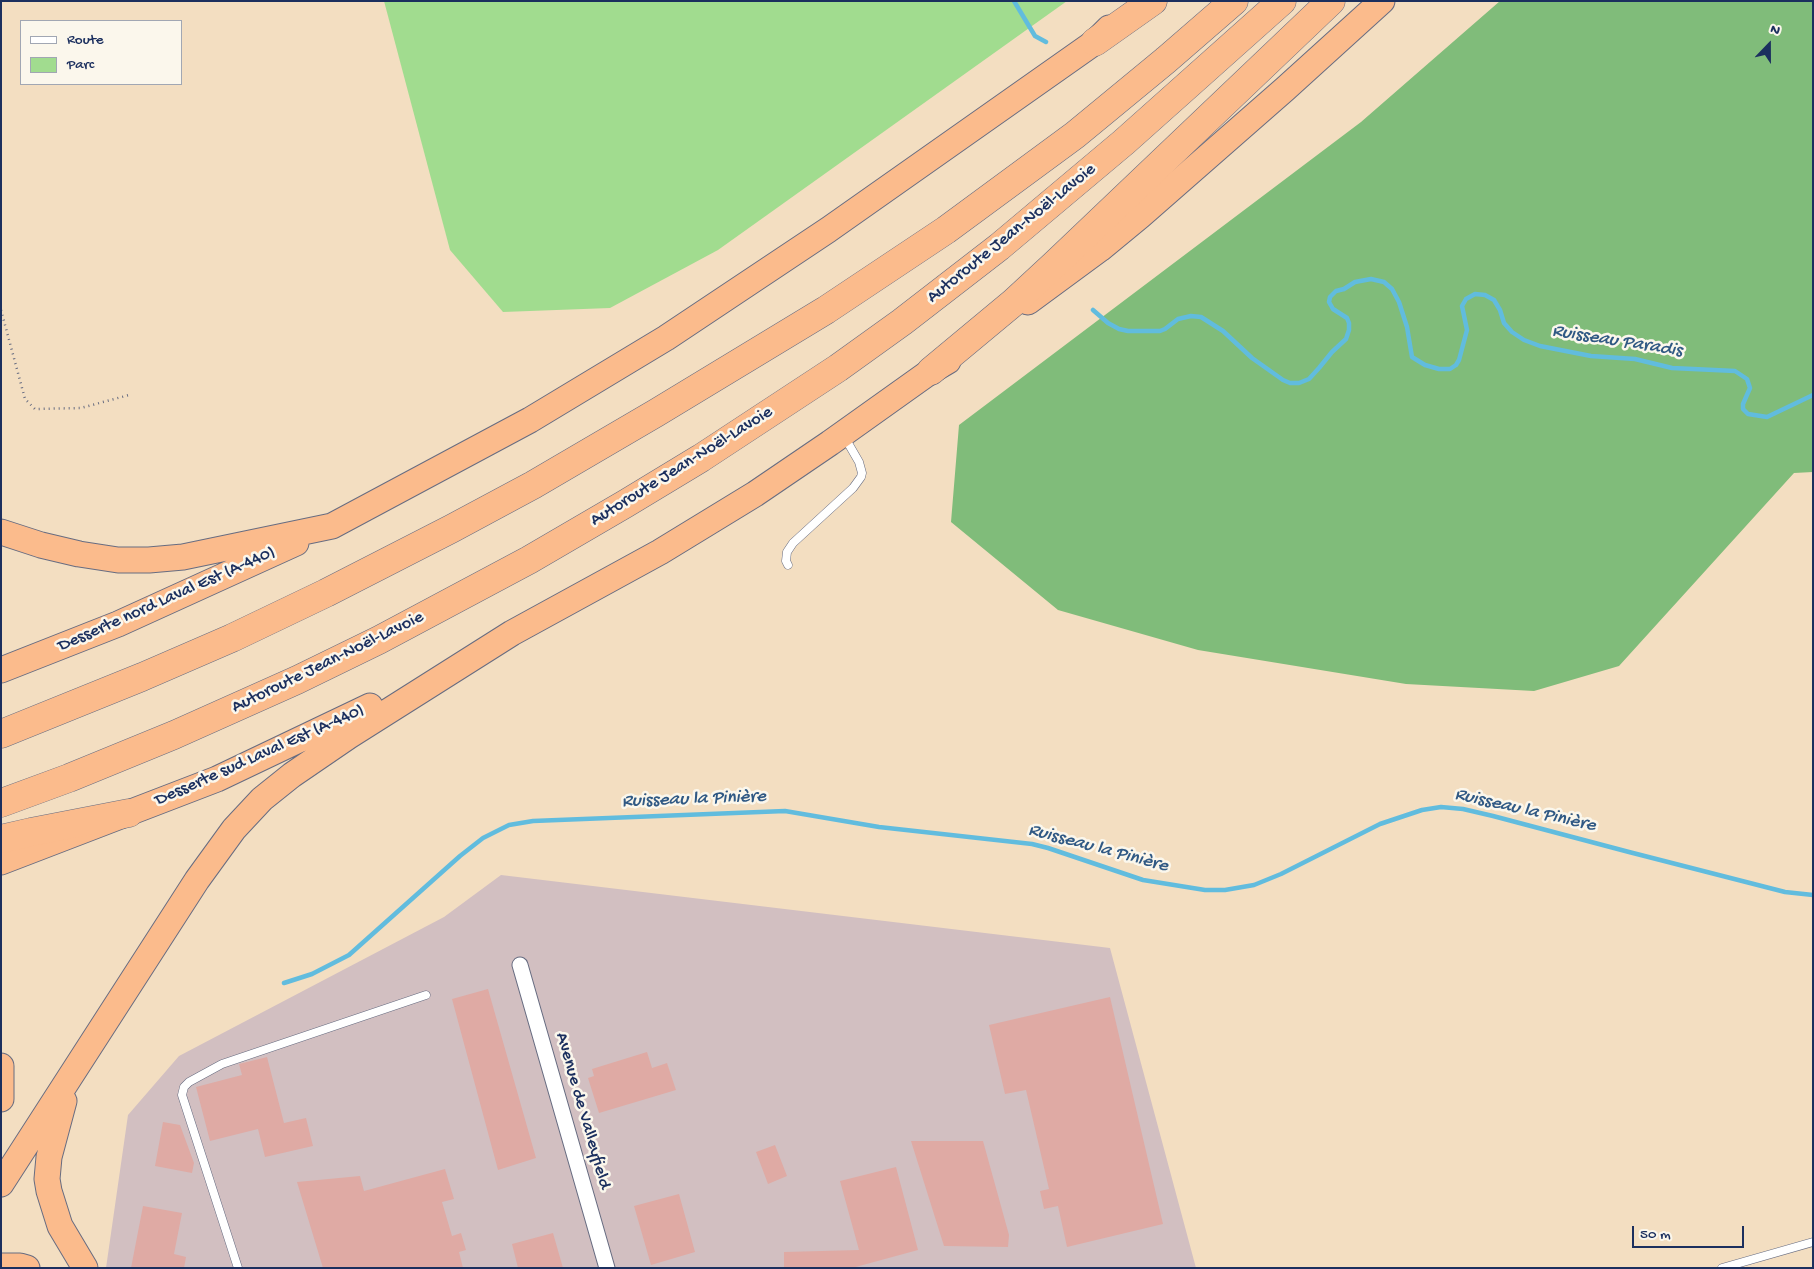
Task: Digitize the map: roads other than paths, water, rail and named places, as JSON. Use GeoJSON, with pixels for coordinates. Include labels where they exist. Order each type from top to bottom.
{"type":"FeatureCollection","features":[{"type":"Feature","properties":{"kind":"highway"},"geometry":{"type":"LineString","coordinates":[[1095,42],[1136,1]]}},
{"type":"Feature","properties":{"kind":"highway"},"geometry":{"type":"LineString","coordinates":[[1,532],[41,545],[79,554],[118,560],[149,560],[183,557],[332,526],[513,430],[666,338],[828,230],[1153,1]]}},
{"type":"Feature","properties":{"kind":"highway"},"geometry":{"type":"LineString","coordinates":[[1,734],[142,677],[326,594],[409,552],[533,485],[656,413],[826,310],[946,230],[1075,135],[1160,66],[1234,1]]}},
{"type":"Feature","properties":{"kind":"highway","name":"Autoroute Jean-Noël-Lavoie"},"geometry":{"type":"LineString","coordinates":[[1,803],[166,738],[363,649],[514,568],[701,458],[838,368],[999,247],[1118,148],[1282,1]]}},
{"type":"Feature","properties":{"kind":"highway"},"geometry":{"type":"LineString","coordinates":[[1,1184],[198,880],[234,829],[262,799],[335,745],[512,634],[660,552],[754,494],[843,434],[931,371],[979,332],[1041,277],[1331,1]]}},
{"type":"Feature","properties":{"kind":"highway"},"geometry":{"type":"LineString","coordinates":[[931,371],[958,355],[1100,249],[1292,83],[1382,1]]}},
{"type":"Feature","properties":{"kind":"highway","name":"Desserte nord Laval Est (A-440)"},"geometry":{"type":"LineString","coordinates":[[1,670],[67,645],[172,601],[332,526]]}},
{"type":"Feature","properties":{"kind":"highway","name":"Desserte sud Laval Est (A-440)"},"geometry":{"type":"LineString","coordinates":[[1,862],[181,794],[238,770],[351,716],[512,634]]}},
{"type":"Feature","properties":{"kind":"highway"},"geometry":{"type":"LineString","coordinates":[[1,839],[129,813]]}},
{"type":"Feature","properties":{"kind":"highway"},"geometry":{"type":"LineString","coordinates":[[1,1066],[1,1099]]}},
{"type":"Feature","properties":{"kind":"highway"},"geometry":{"type":"LineString","coordinates":[[71,1077],[48,1158],[47,1179],[55,1214],[67,1239],[85,1268]]}},
{"type":"Feature","properties":{"kind":"highway"},"geometry":{"type":"LineString","coordinates":[[1,1266],[27,1268]]}},
{"type":"Feature","properties":{"kind":"street","name":"Avenue de Valleyfield"},"geometry":{"type":"LineString","coordinates":[[520,965],[607,1268]]}},
{"type":"Feature","properties":{"kind":"lane"},"geometry":{"type":"LineString","coordinates":[[788,565],[786,561],[787,552],[793,543],[853,488],[862,477],[859,462],[843,434]]}},
{"type":"Feature","properties":{"kind":"lane"},"geometry":{"type":"LineString","coordinates":[[238,1268],[182,1095],[184,1087],[189,1082],[222,1064],[426,995]]}},
{"type":"Feature","properties":{"kind":"lane"},"geometry":{"type":"LineString","coordinates":[[1722,1268],[1813,1242]]}},
{"type":"Feature","properties":{"kind":"waterway","name":"Ruisseau Paradis"},"geometry":{"type":"LineString","coordinates":[[1014,1],[1035,36],[1046,42]]}},
{"type":"Feature","properties":{"kind":"waterway","name":"Ruisseau Paradis"},"geometry":{"type":"LineString","coordinates":[[1093,310],[1108,323],[1128,331],[1160,331],[1178,319],[1191,316],[1201,317],[1223,331],[1252,358],[1283,380],[1290,383],[1299,383],[1309,379],[1346,339],[1349,323],[1347,318],[1333,309],[1329,302],[1330,297],[1336,291],[1344,289],[1355,282],[1371,279],[1384,282],[1392,289],[1399,302],[1407,327],[1412,357],[1425,365],[1439,369],[1450,369],[1459,360],[1467,330],[1462,306],[1466,299],[1475,294],[1485,295],[1494,300],[1500,310],[1504,323],[1512,332],[1524,340],[1540,346],[1591,356],[1635,359],[1672,368],[1735,371],[1747,379],[1750,388],[1743,404],[1743,409],[1748,414],[1767,417],[1813,395]]}},
{"type":"Feature","properties":{"kind":"waterway","name":"Ruisseau la Pinière"},"geometry":{"type":"LineString","coordinates":[[284,983],[312,974],[349,955],[460,856],[483,838],[509,825],[533,821],[785,811],[879,827],[1032,844],[1143,880],[1205,890],[1225,890],[1254,885],[1281,874],[1380,824],[1422,810],[1441,807],[1463,809],[1493,816],[1785,892],[1813,895]]}}]}
